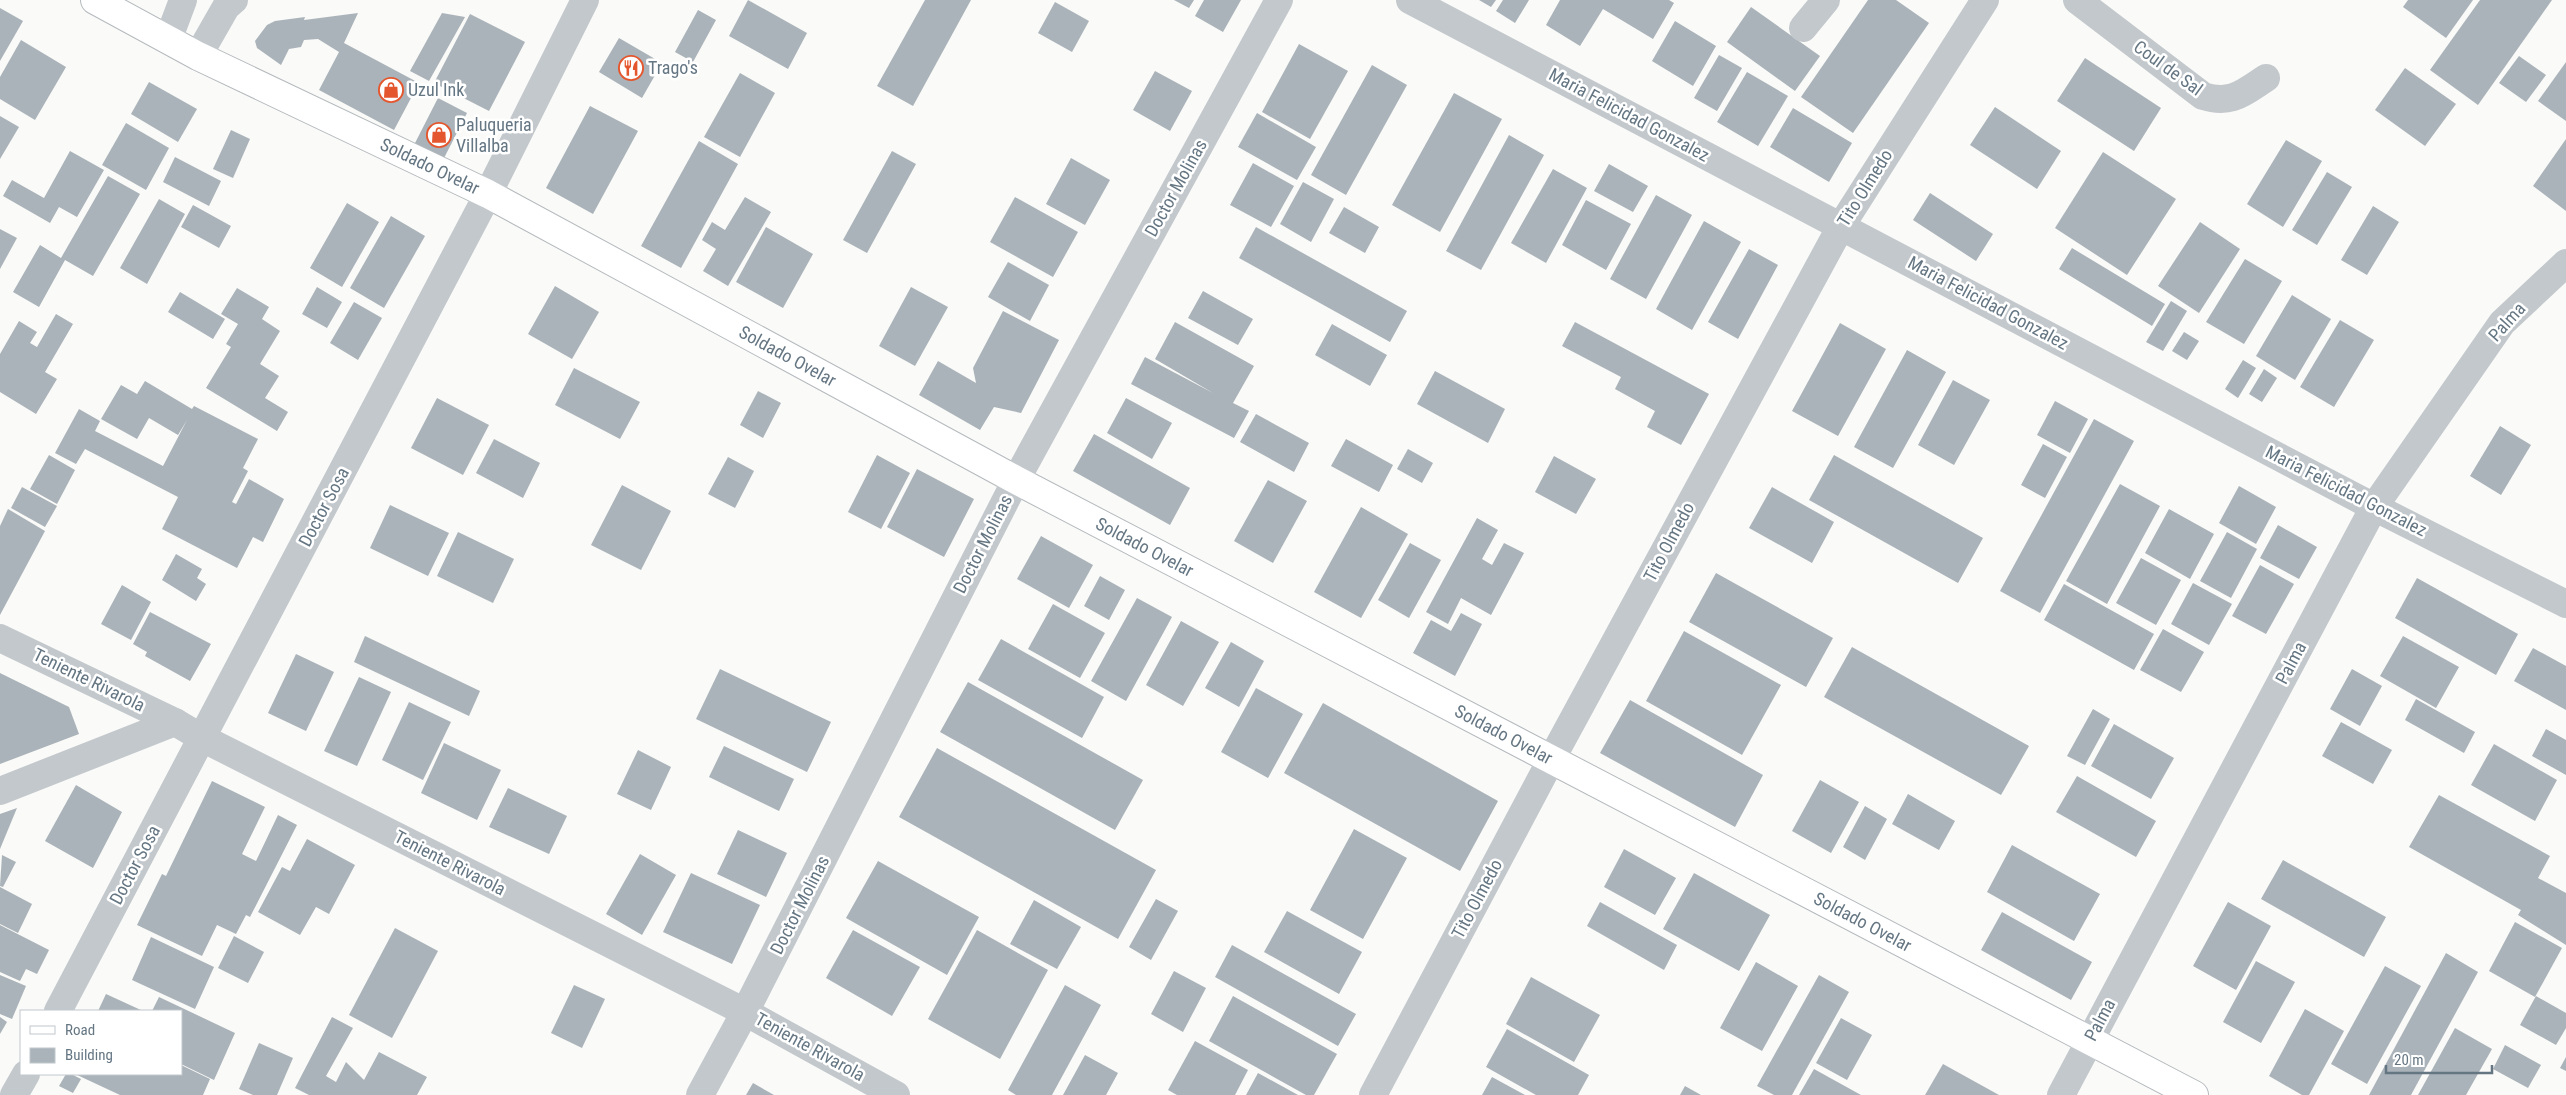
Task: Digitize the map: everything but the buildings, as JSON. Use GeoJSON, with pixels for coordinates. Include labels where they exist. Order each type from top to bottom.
{"type":"FeatureCollection","features":[{"type":"Feature","properties":{"kind":"main road","name":"Soldado Ovelar"},"geometry":{"type":"LineString","coordinates":[[95,0],[198,56],[488,194],[1016,480],[2194,1095]]}},
{"type":"Feature","properties":{"kind":"street"},"geometry":{"type":"LineString","coordinates":[[198,56],[226,7],[234,0]]}},
{"type":"Feature","properties":{"kind":"street","name":"Doctor Sosa"},"geometry":{"type":"LineString","coordinates":[[59,1010],[488,194],[585,0]]}},
{"type":"Feature","properties":{"kind":"street","name":"Doctor Molinas"},"geometry":{"type":"LineString","coordinates":[[700,1095],[745,1012],[1016,480],[1279,0]]}},
{"type":"Feature","properties":{"kind":"street","name":"Maria Felicidad Gonzalez"},"geometry":{"type":"LineString","coordinates":[[1410,0],[2374,507],[2566,604]]}},
{"type":"Feature","properties":{"kind":"street"},"geometry":{"type":"LineString","coordinates":[[1804,28],[1826,0]]}},
{"type":"Feature","properties":{"kind":"street","name":"Tito Olmedo"},"geometry":{"type":"LineString","coordinates":[[1373,1095],[1551,760],[1841,226],[1984,0]]}},
{"type":"Feature","properties":{"kind":"street","name":"Coul de Sal"},"geometry":{"type":"LineString","coordinates":[[2077,0],[2203,96],[2216,100],[2236,98],[2266,78]]}},
{"type":"Feature","properties":{"kind":"street"},"geometry":{"type":"LineString","coordinates":[[168,40],[180,1]]}},
{"type":"Feature","properties":{"kind":"street","name":"Palma"},"geometry":{"type":"LineString","coordinates":[[2061,1095],[2374,507],[2502,323],[2566,263]]}},
{"type":"Feature","properties":{"kind":"street","name":"Teniente Rivarola"},"geometry":{"type":"LineString","coordinates":[[0,638],[175,722],[202,738],[745,1012],[896,1095]]}},
{"type":"Feature","properties":{"kind":"street"},"geometry":{"type":"LineString","coordinates":[[0,791],[175,722]]}},
{"type":"Feature","properties":{"kind":"street"},"geometry":{"type":"LineString","coordinates":[[14,1095],[25,1075]]}},
{"type":"Feature","properties":{"kind":"place","name":"Trago's"},"geometry":{"type":"Point","coordinates":[631,68]}},
{"type":"Feature","properties":{"kind":"place","name":"Uzul Ink"},"geometry":{"type":"Point","coordinates":[391,90]}},
{"type":"Feature","properties":{"kind":"place","name":"Paluqueria Villalba"},"geometry":{"type":"Point","coordinates":[439,135]}}]}
